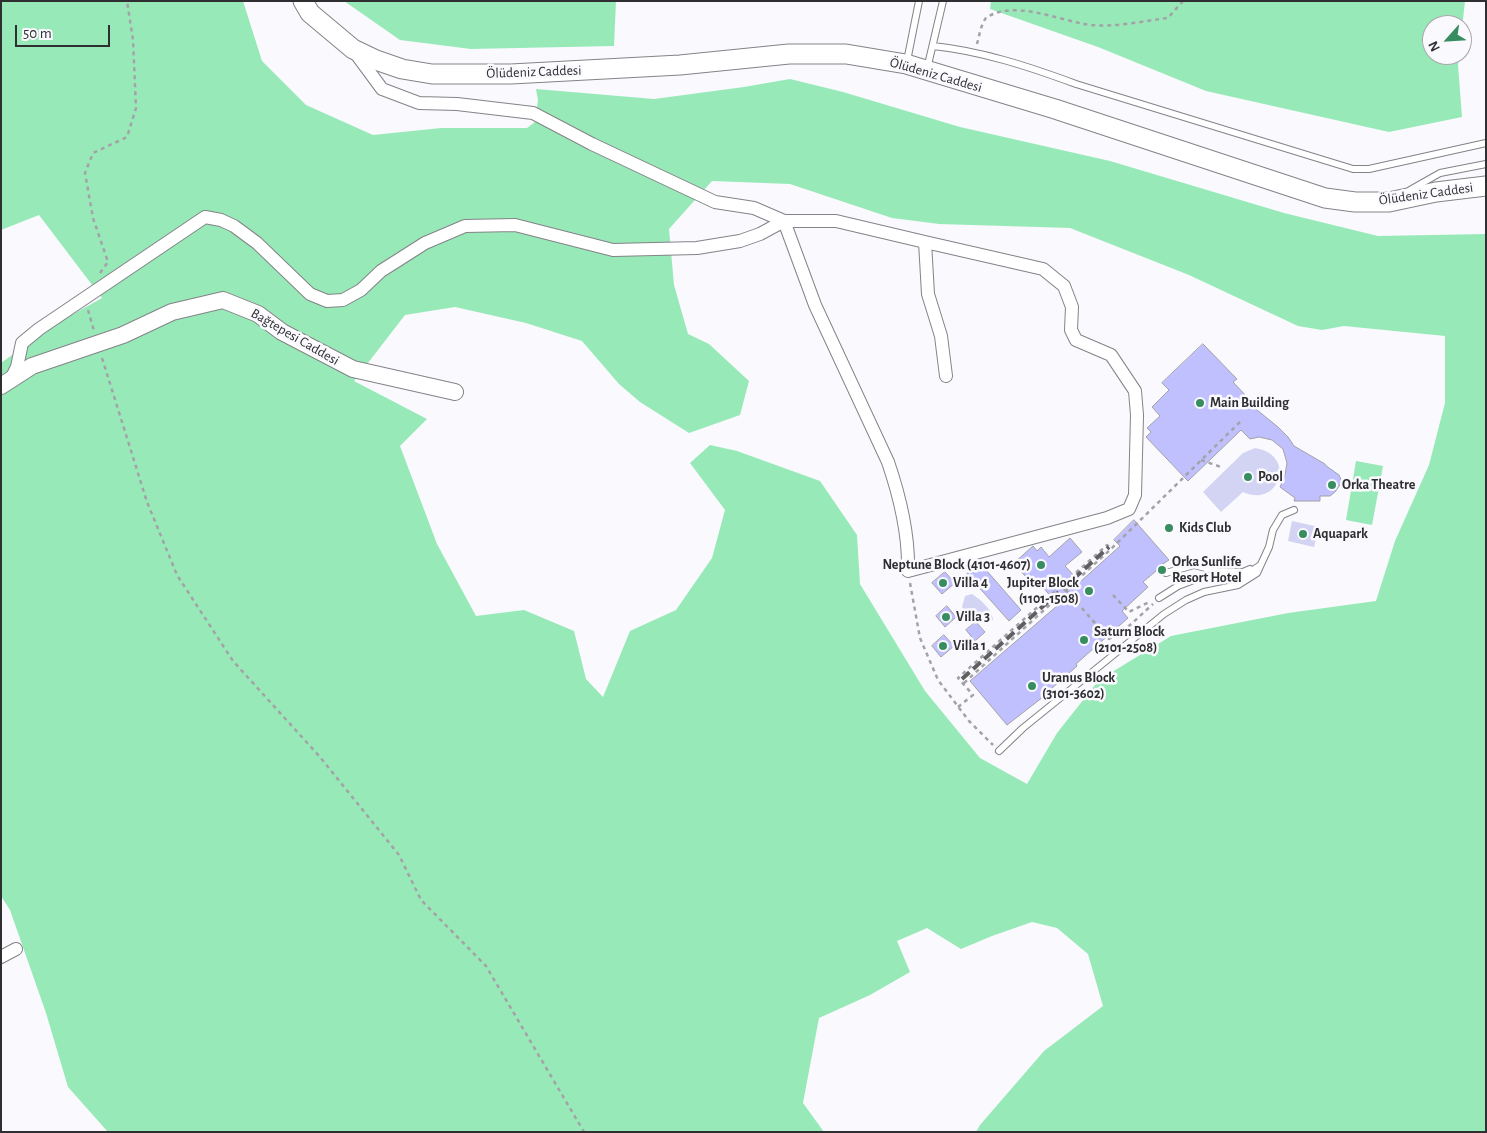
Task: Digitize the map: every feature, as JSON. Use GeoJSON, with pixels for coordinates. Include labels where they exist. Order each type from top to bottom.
{"type":"FeatureCollection","features":[{"type":"Feature","properties":{"kind":"main road","name":"Ölüdeniz Caddesi"},"geometry":{"type":"LineString","coordinates":[[303,1],[310,13],[353,50],[402,69],[432,74],[511,74],[680,65],[789,54],[846,54],[906,64],[926,70],[1055,109],[1325,198],[1354,202],[1389,202],[1436,192],[1486,186]]}},
{"type":"Feature","properties":{"kind":"street"},"geometry":{"type":"LineString","coordinates":[[353,50],[382,89],[419,103],[457,104],[533,113],[592,144],[715,202],[754,208],[784,221],[836,221],[1042,269],[1064,286],[1072,307],[1071,330],[1076,340],[1111,355],[1135,391],[1137,415],[1135,495],[1129,509],[1107,518],[908,571],[906,532],[897,488],[888,462],[815,305],[784,221]]}},
{"type":"Feature","properties":{"kind":"street"},"geometry":{"type":"LineString","coordinates":[[6,383],[17,368],[22,343],[39,329],[205,217],[221,220],[234,226],[256,243],[310,294],[327,301],[343,300],[361,290],[381,271],[425,244],[465,226],[515,225],[613,250],[697,248],[740,241],[760,234],[784,221]]}},
{"type":"Feature","properties":{"kind":"street"},"geometry":{"type":"LineString","coordinates":[[925,242],[928,294],[941,336],[946,376]]}},
{"type":"Feature","properties":{"kind":"street","name":"Bağtepesi Caddesi"},"geometry":{"type":"LineString","coordinates":[[6,383],[32,366],[123,335],[172,312],[223,300],[258,314],[282,332],[353,370],[455,392]]}},
{"type":"Feature","properties":{"kind":"street"},"geometry":{"type":"LineString","coordinates":[[1,957],[16,949]]}},
{"type":"Feature","properties":{"kind":"lane"},"geometry":{"type":"LineString","coordinates":[[906,64],[918,1]]}},
{"type":"Feature","properties":{"kind":"lane"},"geometry":{"type":"LineString","coordinates":[[926,70],[943,1]]}},
{"type":"Feature","properties":{"kind":"lane"},"geometry":{"type":"LineString","coordinates":[[933,46],[974,52],[1046,73],[1094,90],[1353,169],[1369,169],[1486,143]]}},
{"type":"Feature","properties":{"kind":"lane"},"geometry":{"type":"LineString","coordinates":[[1389,202],[1440,173],[1486,164]]}},
{"type":"Feature","properties":{"kind":"lane"},"geometry":{"type":"LineString","coordinates":[[999,751],[1029,723],[1164,614],[1186,600],[1204,592],[1238,586],[1257,573],[1277,523],[1282,515],[1294,510]]}},
{"type":"Feature","properties":{"kind":"lane"},"geometry":{"type":"LineString","coordinates":[[1161,571],[1166,573],[1194,565],[1217,570],[1243,572],[1260,565]]}},
{"type":"Feature","properties":{"kind":"lane"},"geometry":{"type":"LineString","coordinates":[[1159,598],[1178,586],[1199,578],[1227,580],[1241,578],[1260,565]]}},
{"type":"Feature","properties":{"kind":"path"},"geometry":{"type":"LineString","coordinates":[[96,277],[108,262],[93,218],[85,173],[93,153],[127,137],[136,108],[133,40],[127,1]]}},
{"type":"Feature","properties":{"kind":"path"},"geometry":{"type":"LineString","coordinates":[[1028,7],[1084,24],[1107,26],[1168,18],[1183,1]]}},
{"type":"Feature","properties":{"kind":"path"},"geometry":{"type":"LineString","coordinates":[[974,52],[985,19],[1002,6]]}},
{"type":"Feature","properties":{"kind":"path"},"geometry":{"type":"LineString","coordinates":[[85,298],[97,344],[108,370],[147,502],[177,575],[233,661],[320,757],[398,855],[421,900],[486,966],[584,1132]]}},
{"type":"Feature","properties":{"kind":"path"},"geometry":{"type":"LineString","coordinates":[[964,683],[1112,549],[1243,418]]}},
{"type":"Feature","properties":{"kind":"path"},"geometry":{"type":"LineString","coordinates":[[1201,460],[1221,467]]}},
{"type":"Feature","properties":{"kind":"path"},"geometry":{"type":"LineString","coordinates":[[958,707],[973,695],[958,678],[1107,545],[1112,549]]}},
{"type":"Feature","properties":{"kind":"path"},"geometry":{"type":"LineString","coordinates":[[908,571],[920,638],[938,680],[969,721],[999,751]]}},
{"type":"Feature","properties":{"kind":"path"},"geometry":{"type":"LineString","coordinates":[[1066,590],[1110,639],[1129,626],[1159,598]]}},
{"type":"Feature","properties":{"kind":"path"},"geometry":{"type":"LineString","coordinates":[[1113,596],[1129,612],[1159,598]]}},
{"type":"Feature","properties":{"kind":"green space"},"geometry":{"type":"Polygon","coordinates":[[[1,1],[243,1],[262,61],[306,105],[373,135],[441,128],[527,128],[535,122],[538,100],[536,89],[654,99],[790,79],[843,92],[960,127],[1110,161],[1284,213],[1378,236],[1486,234],[1486,1132],[976,1132],[1044,1051],[1103,1006],[1088,954],[1057,928],[1032,922],[961,949],[927,928],[897,941],[910,972],[870,995],[819,1018],[803,1103],[824,1132],[108,1132],[68,1087],[46,1013],[10,910],[1,896],[1,363],[52,326],[102,298],[39,215],[1,230],[1,1]],[[712,181],[669,229],[674,285],[688,334],[709,344],[749,381],[740,415],[689,433],[640,402],[619,384],[582,341],[526,323],[455,307],[405,315],[354,381],[427,419],[400,446],[437,544],[476,616],[524,610],[574,631],[586,679],[603,697],[630,631],[676,610],[712,558],[725,510],[690,463],[710,445],[737,451],[820,481],[857,535],[860,584],[925,691],[980,758],[1027,784],[1057,733],[1099,680],[1171,636],[1288,613],[1376,601],[1395,541],[1429,465],[1445,403],[1445,336],[1344,326],[1322,330],[1298,326],[1189,275],[1070,228],[939,224],[892,218],[790,184],[712,181]]]}},
{"type":"Feature","properties":{"kind":"green space"},"geometry":{"type":"Polygon","coordinates":[[[344,1],[616,1],[614,46],[471,49],[400,40],[344,1]]]}},
{"type":"Feature","properties":{"kind":"green space"},"geometry":{"type":"Polygon","coordinates":[[[991,1],[1465,1],[1463,15],[1422,15],[1422,65],[1458,65],[1462,117],[1389,132],[1206,91],[1098,47],[990,9],[991,1]]]}},
{"type":"Feature","properties":{"kind":"green space"},"geometry":{"type":"Polygon","coordinates":[[[1356,461],[1383,466],[1372,525],[1346,520],[1356,461]]]}},
{"type":"Feature","properties":{"kind":"water","name":"Pool"},"geometry":{"type":"Polygon","coordinates":[[[1255,448],[1268,453],[1276,460],[1280,469],[1279,479],[1274,487],[1266,493],[1256,495],[1243,492],[1221,512],[1203,492],[1243,453],[1255,448]]]}},
{"type":"Feature","properties":{"kind":"water","name":"Aquapark"},"geometry":{"type":"Polygon","coordinates":[[[1292,521],[1319,527],[1314,547],[1288,541],[1292,521]]]}},
{"type":"Feature","properties":{"kind":"water"},"geometry":{"type":"Polygon","coordinates":[[[972,594],[988,609],[993,620],[986,623],[981,620],[974,620],[962,607],[965,596],[972,594]]]}},
{"type":"Feature","properties":{"kind":"building"},"geometry":{"type":"Polygon","coordinates":[[[1203,344],[1237,379],[1233,382],[1249,399],[1246,401],[1278,427],[1294,446],[1325,464],[1339,475],[1342,482],[1335,492],[1330,496],[1320,496],[1320,501],[1294,501],[1295,498],[1280,487],[1287,463],[1283,449],[1272,440],[1259,437],[1250,439],[1241,430],[1188,481],[1146,437],[1151,432],[1147,428],[1160,416],[1152,407],[1169,390],[1162,383],[1203,344]]]}},
{"type":"Feature","properties":{"kind":"building"},"geometry":{"type":"Polygon","coordinates":[[[1134,520],[1169,560],[1158,567],[1143,582],[1148,587],[1122,611],[1128,618],[1076,664],[1077,666],[1052,690],[1007,725],[970,681],[1058,605],[1036,579],[1031,583],[1014,563],[1033,546],[1037,551],[1041,547],[1049,557],[1070,538],[1082,552],[1065,566],[1080,582],[1120,546],[1114,540],[1134,520]]]}},
{"type":"Feature","properties":{"kind":"building"},"geometry":{"type":"Polygon","coordinates":[[[980,563],[1021,610],[1009,621],[967,574],[980,563]]]}},
{"type":"Feature","properties":{"kind":"building","name":"Villa 4"},"geometry":{"type":"Polygon","coordinates":[[[945,572],[955,583],[942,594],[932,583],[945,572]]]}},
{"type":"Feature","properties":{"kind":"building","name":"Villa 3"},"geometry":{"type":"Polygon","coordinates":[[[947,606],[956,617],[945,627],[936,616],[947,606]]]}},
{"type":"Feature","properties":{"kind":"building"},"geometry":{"type":"Polygon","coordinates":[[[976,622],[985,632],[975,641],[966,630],[976,622]]]}},
{"type":"Feature","properties":{"kind":"building","name":"Villa 1"},"geometry":{"type":"Polygon","coordinates":[[[944,635],[954,646],[941,657],[932,646],[944,635]]]}},
{"type":"Feature","properties":{"kind":"railway"},"geometry":{"type":"LineString","coordinates":[[962,679],[1109,547]]}},
{"type":"Feature","properties":{"kind":"place","name":"Main Building"},"geometry":{"type":"Point","coordinates":[1200,403]}},
{"type":"Feature","properties":{"kind":"place","name":"Pool"},"geometry":{"type":"Point","coordinates":[1248,477]}},
{"type":"Feature","properties":{"kind":"place","name":"Orka Theatre"},"geometry":{"type":"Point","coordinates":[1332,485]}},
{"type":"Feature","properties":{"kind":"place","name":"Kids Club"},"geometry":{"type":"Point","coordinates":[1169,528]}},
{"type":"Feature","properties":{"kind":"place","name":"Aquapark"},"geometry":{"type":"Point","coordinates":[1303,534]}},
{"type":"Feature","properties":{"kind":"place","name":"Neptune Block (4101-4607)"},"geometry":{"type":"Point","coordinates":[1041,565]}},
{"type":"Feature","properties":{"kind":"place","name":"Orka Sunlife Resort Hotel"},"geometry":{"type":"Point","coordinates":[1162,570]}},
{"type":"Feature","properties":{"kind":"place","name":"Villa 4"},"geometry":{"type":"Point","coordinates":[943,583]}},
{"type":"Feature","properties":{"kind":"place","name":"Jupiter Block (1101-1508)"},"geometry":{"type":"Point","coordinates":[1089,591]}},
{"type":"Feature","properties":{"kind":"place","name":"Villa 3"},"geometry":{"type":"Point","coordinates":[946,617]}},
{"type":"Feature","properties":{"kind":"place","name":"Saturn Block (2101-2508)"},"geometry":{"type":"Point","coordinates":[1084,640]}},
{"type":"Feature","properties":{"kind":"place","name":"Villa 1"},"geometry":{"type":"Point","coordinates":[943,646]}},
{"type":"Feature","properties":{"kind":"place","name":"Uranus Block (3101-3602)"},"geometry":{"type":"Point","coordinates":[1032,686]}}]}
